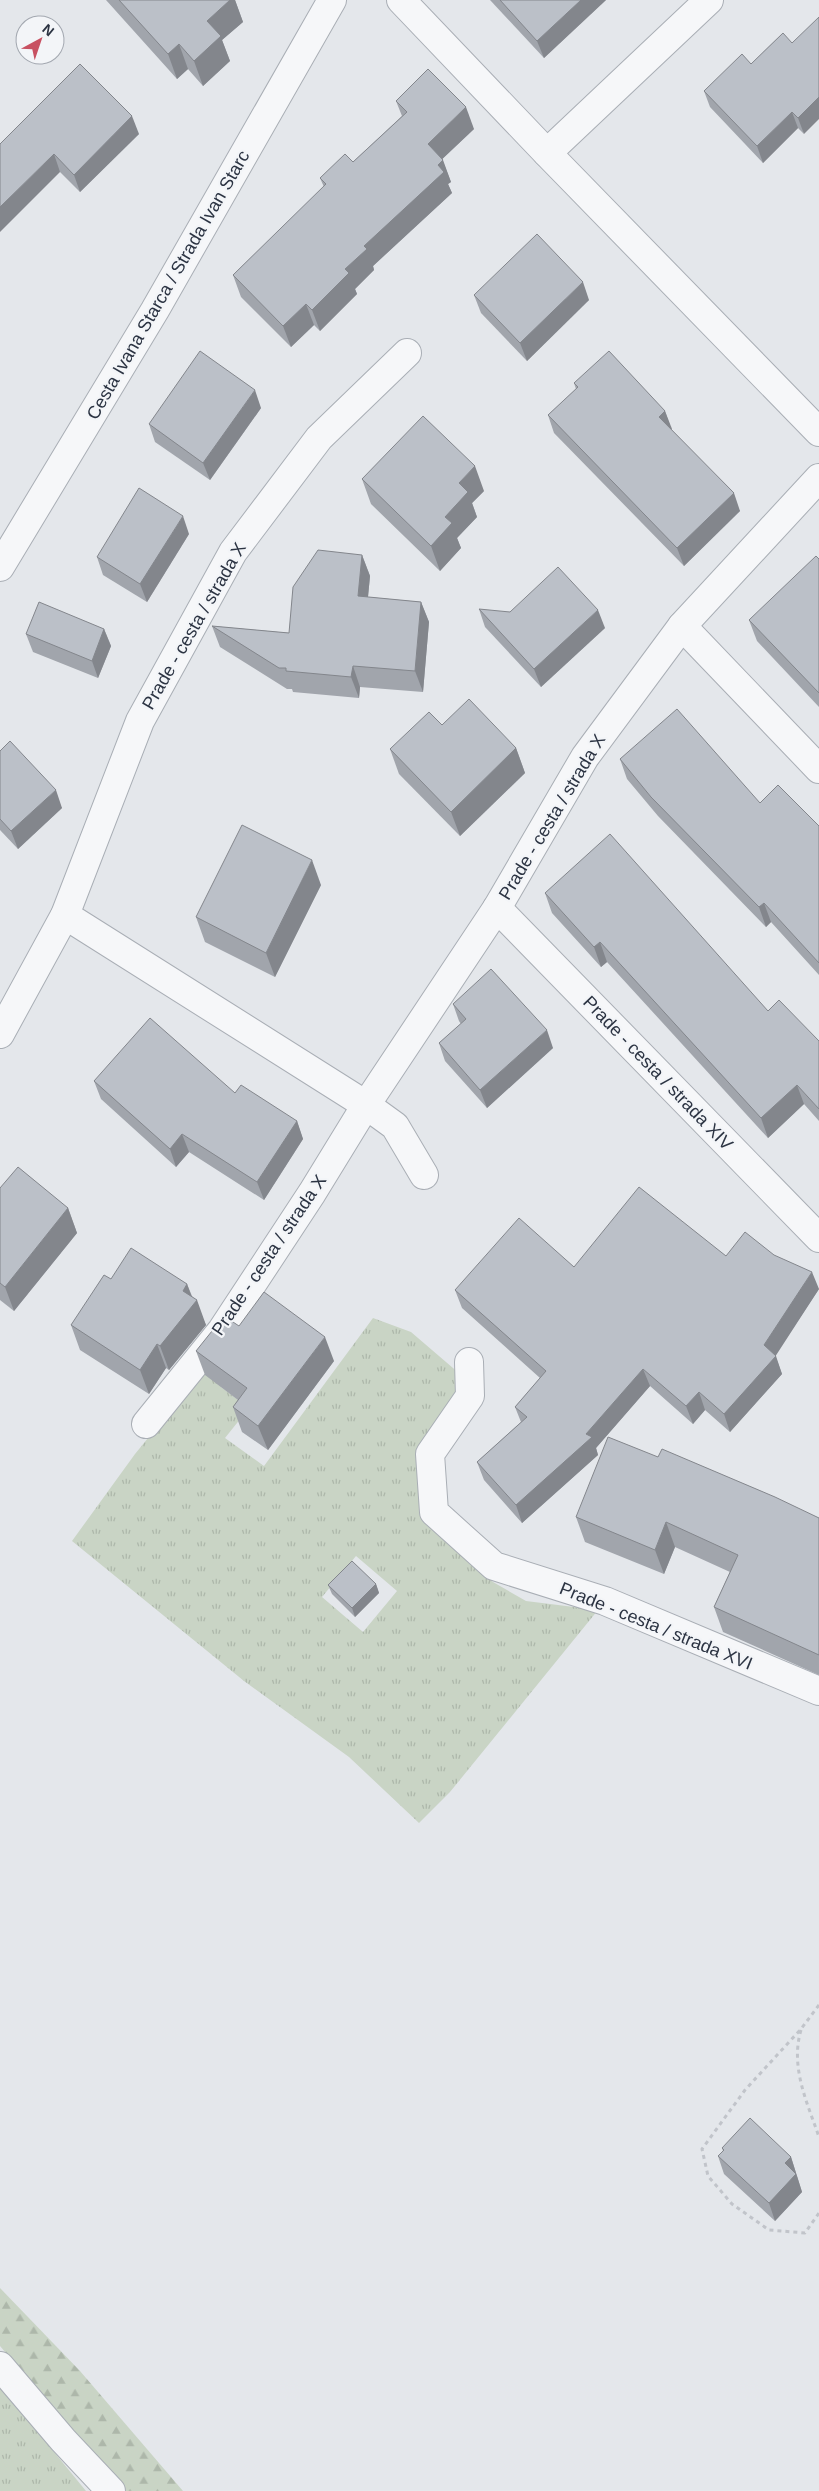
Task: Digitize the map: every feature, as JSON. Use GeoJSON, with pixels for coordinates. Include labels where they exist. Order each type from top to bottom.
{"type":"FeatureCollection","features":[{"type":"Feature","properties":{"kind":"street","name":"Cesta Ivana Starca / Strada Ivan Starc"},"geometry":{"type":"LineString","coordinates":[[4,550],[155,310],[332,0]]}},
{"type":"Feature","properties":{"kind":"street"},"geometry":{"type":"LineString","coordinates":[[401,0],[819,432]]}},
{"type":"Feature","properties":{"kind":"street"},"geometry":{"type":"LineString","coordinates":[[547,153],[708,0]]}},
{"type":"Feature","properties":{"kind":"street","name":"Prade - cesta / strada X"},"geometry":{"type":"LineString","coordinates":[[0,1034],[65,916],[140,721],[233,552],[318,438],[407,353]]}},
{"type":"Feature","properties":{"kind":"street","name":"Prade - cesta / strada X"},"geometry":{"type":"LineString","coordinates":[[146,1424],[222,1330],[312,1193],[366,1104],[497,908],[584,757],[682,626],[819,478]]}},
{"type":"Feature","properties":{"kind":"street"},"geometry":{"type":"LineString","coordinates":[[682,626],[819,770]]}},
{"type":"Feature","properties":{"kind":"street","name":"Prade - cesta / strada XIV"},"geometry":{"type":"LineString","coordinates":[[497,908],[819,1238]]}},
{"type":"Feature","properties":{"kind":"street"},"geometry":{"type":"LineString","coordinates":[[65,916],[366,1104],[395,1126],[424,1175]]}},
{"type":"Feature","properties":{"kind":"street","name":"Prade - cesta / strada XVI"},"geometry":{"type":"LineString","coordinates":[[469,1362],[470,1396],[430,1454],[434,1512],[494,1566],[605,1602],[819,1691]]}},
{"type":"Feature","properties":{"kind":"street"},"geometry":{"type":"LineString","coordinates":[[0,2366],[62,2440],[111,2491]]}},
{"type":"Feature","properties":{"kind":"path"},"geometry":{"type":"LineString","coordinates":[[819,2005],[801,2029],[745,2090],[702,2149],[708,2176],[732,2204],[769,2230],[805,2233],[819,2213]]}},
{"type":"Feature","properties":{"kind":"path"},"geometry":{"type":"LineString","coordinates":[[801,2029],[796,2047],[799,2079],[819,2137]]}},
{"type":"Feature","properties":{"kind":"green space"},"geometry":{"type":"Polygon","coordinates":[[[373,1318],[411,1332],[474,1386],[431,1468],[455,1545],[475,1568],[493,1582],[526,1601],[598,1610],[450,1792],[419,1823],[349,1757],[244,1681],[72,1541],[135,1454],[222,1347],[221,1387],[249,1408],[225,1438],[264,1466],[373,1318]],[[356,1556],[322,1597],[363,1632],[397,1591],[356,1556]]]}},
{"type":"Feature","properties":{"kind":"green space"},"geometry":{"type":"Polygon","coordinates":[[[0,2288],[80,2371],[183,2491],[125,2491],[108,2473],[0,2346],[0,2288]]]}},
{"type":"Feature","properties":{"kind":"green space"},"geometry":{"type":"Polygon","coordinates":[[[0,2386],[86,2491],[0,2491],[0,2386]]]}},
{"type":"Feature","properties":{"kind":"building"},"geometry":{"type":"Polygon","coordinates":[[[119,0],[230,0],[207,21],[221,36],[194,61],[179,44],[168,54],[119,0]]]}},
{"type":"Feature","properties":{"kind":"building"},"geometry":{"type":"Polygon","coordinates":[[[500,0],[581,0],[537,41],[500,0]]]}},
{"type":"Feature","properties":{"kind":"building"},"geometry":{"type":"Polygon","coordinates":[[[819,17],[819,97],[798,118],[792,112],[757,146],[704,91],[742,54],[751,64],[783,33],[792,43],[819,17]]]}},
{"type":"Feature","properties":{"kind":"building"},"geometry":{"type":"Polygon","coordinates":[[[80,64],[132,116],[74,175],[54,154],[0,207],[0,144],[80,64]]]}},
{"type":"Feature","properties":{"kind":"building"},"geometry":{"type":"Polygon","coordinates":[[[428,69],[466,107],[428,144],[443,160],[438,165],[444,172],[364,246],[367,249],[345,269],[349,273],[312,310],[306,304],[283,326],[233,275],[326,184],[320,178],[345,154],[353,162],[407,112],[396,101],[428,69]]]}},
{"type":"Feature","properties":{"kind":"building"},"geometry":{"type":"Polygon","coordinates":[[[537,234],[583,282],[520,343],[474,295],[537,234]]]}},
{"type":"Feature","properties":{"kind":"building"},"geometry":{"type":"Polygon","coordinates":[[[200,351],[255,390],[203,463],[149,424],[200,351]]]}},
{"type":"Feature","properties":{"kind":"building"},"geometry":{"type":"Polygon","coordinates":[[[609,351],[665,411],[659,417],[734,493],[677,548],[548,415],[578,387],[574,383],[609,351]]]}},
{"type":"Feature","properties":{"kind":"building"},"geometry":{"type":"Polygon","coordinates":[[[423,416],[475,466],[459,483],[468,492],[445,517],[452,523],[431,546],[362,479],[423,416]]]}},
{"type":"Feature","properties":{"kind":"building"},"geometry":{"type":"Polygon","coordinates":[[[139,488],[183,516],[140,584],[97,557],[139,488]]]}},
{"type":"Feature","properties":{"kind":"building"},"geometry":{"type":"Polygon","coordinates":[[[318,550],[362,555],[358,596],[421,602],[415,671],[353,666],[351,677],[286,671],[286,668],[279,668],[212,626],[289,633],[293,587],[318,550]]]}},
{"type":"Feature","properties":{"kind":"building"},"geometry":{"type":"Polygon","coordinates":[[[816,556],[819,559],[819,693],[749,620],[816,556]]]}},
{"type":"Feature","properties":{"kind":"building"},"geometry":{"type":"Polygon","coordinates":[[[558,567],[598,610],[534,669],[479,609],[510,612],[558,567]]]}},
{"type":"Feature","properties":{"kind":"building"},"geometry":{"type":"Polygon","coordinates":[[[39,602],[104,629],[92,661],[26,634],[39,602]]]}},
{"type":"Feature","properties":{"kind":"building"},"geometry":{"type":"Polygon","coordinates":[[[469,699],[516,748],[451,812],[390,749],[429,712],[442,725],[469,699]]]}},
{"type":"Feature","properties":{"kind":"building"},"geometry":{"type":"Polygon","coordinates":[[[677,709],[760,803],[778,785],[819,826],[819,963],[764,903],[759,907],[651,797],[620,759],[677,709]]]}},
{"type":"Feature","properties":{"kind":"building"},"geometry":{"type":"Polygon","coordinates":[[[10,741],[56,790],[11,831],[0,819],[0,751],[10,741]]]}},
{"type":"Feature","properties":{"kind":"building"},"geometry":{"type":"Polygon","coordinates":[[[242,825],[312,860],[266,953],[196,917],[242,825]]]}},
{"type":"Feature","properties":{"kind":"building"},"geometry":{"type":"Polygon","coordinates":[[[610,834],[768,1011],[779,1000],[819,1041],[819,1109],[797,1085],[761,1118],[600,942],[594,947],[545,893],[610,834]]]}},
{"type":"Feature","properties":{"kind":"building"},"geometry":{"type":"Polygon","coordinates":[[[491,969],[547,1030],[480,1090],[439,1043],[466,1019],[453,1004],[491,969]]]}},
{"type":"Feature","properties":{"kind":"building"},"geometry":{"type":"Polygon","coordinates":[[[150,1018],[235,1093],[241,1085],[297,1121],[257,1182],[182,1134],[170,1149],[94,1081],[150,1018]]]}},
{"type":"Feature","properties":{"kind":"building"},"geometry":{"type":"Polygon","coordinates":[[[18,1167],[68,1208],[5,1287],[0,1283],[0,1188],[18,1167]]]}},
{"type":"Feature","properties":{"kind":"building"},"geometry":{"type":"Polygon","coordinates":[[[639,1187],[726,1256],[745,1232],[774,1255],[812,1272],[764,1345],[776,1356],[724,1414],[699,1392],[686,1406],[643,1369],[586,1434],[592,1437],[516,1505],[477,1462],[527,1417],[515,1407],[546,1371],[455,1290],[519,1218],[574,1267],[639,1187]]]}},
{"type":"Feature","properties":{"kind":"building"},"geometry":{"type":"Polygon","coordinates":[[[131,1248],[187,1284],[183,1291],[197,1300],[160,1346],[157,1344],[140,1370],[71,1325],[104,1275],[111,1279],[131,1248]]]}},
{"type":"Feature","properties":{"kind":"building"},"geometry":{"type":"Polygon","coordinates":[[[264,1292],[325,1337],[258,1426],[233,1407],[247,1388],[196,1351],[224,1316],[239,1326],[264,1292]]]}},
{"type":"Feature","properties":{"kind":"building"},"geometry":{"type":"Polygon","coordinates":[[[608,1437],[658,1457],[662,1449],[775,1497],[819,1518],[819,1655],[714,1607],[738,1555],[666,1522],[655,1550],[576,1517],[608,1437]]]}},
{"type":"Feature","properties":{"kind":"building"},"geometry":{"type":"Polygon","coordinates":[[[352,1561],[376,1584],[352,1608],[328,1585],[352,1561]]]}},
{"type":"Feature","properties":{"kind":"building"},"geometry":{"type":"Polygon","coordinates":[[[750,2118],[791,2157],[785,2163],[796,2174],[769,2203],[718,2156],[724,2150],[722,2148],[750,2118]]]}}]}
